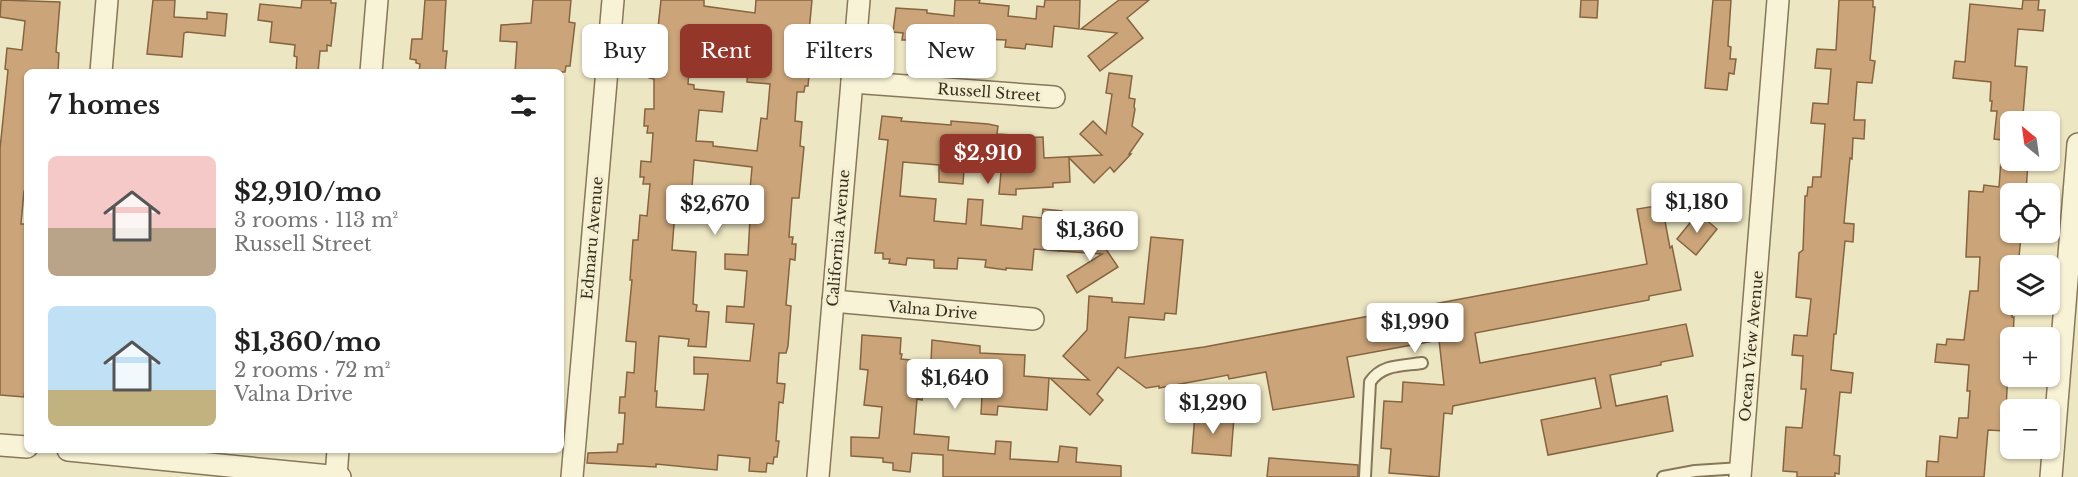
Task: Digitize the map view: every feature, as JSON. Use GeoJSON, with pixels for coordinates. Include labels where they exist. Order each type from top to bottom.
{"type":"FeatureCollection","features":[{"type":"Feature","properties":{"kind":"street"},"geometry":{"type":"LineString","coordinates":[[101,69],[107,0]]}},
{"type":"Feature","properties":{"kind":"street"},"geometry":{"type":"LineString","coordinates":[[371,69],[377,0]]}},
{"type":"Feature","properties":{"kind":"street","name":"Edmaru Avenue"},"geometry":{"type":"LineString","coordinates":[[572,477],[613,0]]}},
{"type":"Feature","properties":{"kind":"street","name":"California Avenue"},"geometry":{"type":"LineString","coordinates":[[818,477],[859,0]]}},
{"type":"Feature","properties":{"kind":"street","name":"Ocean View Avenue"},"geometry":{"type":"LineString","coordinates":[[1741,473],[1778,0]]}},
{"type":"Feature","properties":{"kind":"street","name":"Russell Street"},"geometry":{"type":"LineString","coordinates":[[852,82],[1054,98]]}},
{"type":"Feature","properties":{"kind":"street"},"geometry":{"type":"LineString","coordinates":[[2051,477],[2078,144]]}},
{"type":"Feature","properties":{"kind":"street","name":"Valna Drive"},"geometry":{"type":"LineString","coordinates":[[833,301],[1033,319]]}},
{"type":"Feature","properties":{"kind":"street"},"geometry":{"type":"LineString","coordinates":[[0,445],[24,447]]}},
{"type":"Feature","properties":{"kind":"street"},"geometry":{"type":"LineString","coordinates":[[98,453],[338,477],[338,453]]}},
{"type":"Feature","properties":{"kind":"lane"},"geometry":{"type":"LineString","coordinates":[[1365,477],[1370,382],[1376,373],[1386,368],[1422,363]]}},
{"type":"Feature","properties":{"kind":"lane"},"geometry":{"type":"LineString","coordinates":[[1663,477],[1695,471],[1741,473]]}},
{"type":"Feature","properties":{"kind":"building"},"geometry":{"type":"Polygon","coordinates":[[[1,0],[60,2],[56,52],[59,53],[58,69],[24,69],[24,191],[21,224],[24,224],[24,397],[0,395],[0,149],[8,70],[5,69],[7,48],[22,50],[25,21],[0,17],[1,0]]]}},
{"type":"Feature","properties":{"kind":"building"},"geometry":{"type":"Polygon","coordinates":[[[153,0],[175,0],[174,17],[207,19],[207,12],[227,14],[225,36],[187,32],[184,33],[182,57],[147,54],[153,0]]]}},
{"type":"Feature","properties":{"kind":"building"},"geometry":{"type":"Polygon","coordinates":[[[302,0],[331,0],[331,3],[336,3],[331,46],[327,45],[327,51],[320,51],[318,69],[296,69],[295,45],[270,42],[272,22],[258,20],[260,4],[301,8],[302,0]]]}},
{"type":"Feature","properties":{"kind":"building"},"geometry":{"type":"Polygon","coordinates":[[[425,0],[446,0],[443,51],[447,51],[445,69],[419,69],[420,64],[410,59],[412,39],[422,39],[425,0]]]}},
{"type":"Feature","properties":{"kind":"building"},"geometry":{"type":"Polygon","coordinates":[[[533,0],[571,0],[569,22],[575,23],[570,66],[566,66],[565,72],[564,69],[515,69],[517,42],[500,41],[501,25],[531,23],[533,0]]]}},
{"type":"Feature","properties":{"kind":"building"},"geometry":{"type":"Polygon","coordinates":[[[661,0],[704,0],[704,6],[755,13],[756,0],[812,0],[810,24],[784,24],[784,78],[809,78],[808,86],[805,86],[804,92],[797,92],[795,121],[802,122],[800,146],[804,147],[799,198],[792,198],[789,237],[793,237],[792,244],[796,244],[795,260],[790,259],[786,305],[791,306],[788,346],[786,353],[779,353],[777,383],[785,384],[783,403],[779,402],[777,457],[774,457],[773,464],[767,463],[766,472],[749,471],[750,458],[718,455],[717,470],[656,464],[656,467],[587,463],[588,453],[617,452],[618,444],[623,444],[625,413],[619,413],[620,397],[625,397],[627,372],[634,373],[636,342],[626,341],[633,240],[638,240],[640,215],[647,216],[650,184],[643,184],[644,177],[640,177],[641,161],[651,162],[653,133],[647,133],[648,126],[644,126],[645,109],[654,109],[654,79],[649,78],[668,78],[668,24],[658,24],[661,0]],[[680,24],[680,78],[688,78],[688,84],[694,85],[694,89],[724,92],[722,112],[699,110],[696,141],[713,142],[713,146],[757,151],[761,118],[767,119],[770,84],[747,82],[747,78],[772,78],[772,24],[680,24]],[[694,160],[691,200],[676,198],[672,250],[696,252],[693,304],[697,305],[696,311],[709,312],[706,347],[688,346],[689,339],[659,336],[656,407],[704,410],[708,374],[694,374],[694,357],[750,361],[754,324],[726,322],[727,306],[744,307],[747,271],[725,269],[725,254],[748,255],[750,219],[730,218],[731,201],[749,202],[752,167],[694,160]]]}},
{"type":"Feature","properties":{"kind":"building"},"geometry":{"type":"Polygon","coordinates":[[[955,0],[980,0],[979,3],[1009,6],[1008,16],[1036,19],[1037,6],[1044,7],[1045,0],[1080,0],[1079,29],[1054,26],[1052,47],[1026,44],[1025,49],[1005,47],[1006,40],[996,40],[996,24],[906,24],[906,40],[902,40],[903,33],[894,32],[896,8],[927,10],[927,13],[954,16],[955,0]]]}},
{"type":"Feature","properties":{"kind":"building"},"geometry":{"type":"Polygon","coordinates":[[[1119,0],[1149,0],[1127,18],[1143,38],[1100,71],[1088,56],[1117,33],[1081,29],[1119,0]]]}},
{"type":"Feature","properties":{"kind":"building"},"geometry":{"type":"Polygon","coordinates":[[[1581,0],[1598,0],[1597,18],[1580,17],[1581,0]]]}},
{"type":"Feature","properties":{"kind":"building"},"geometry":{"type":"Polygon","coordinates":[[[1713,0],[1731,0],[1728,46],[1731,47],[1730,59],[1736,59],[1734,74],[1729,73],[1727,90],[1705,88],[1713,0]]]}},
{"type":"Feature","properties":{"kind":"building"},"geometry":{"type":"Polygon","coordinates":[[[1839,0],[1873,0],[1873,7],[1875,7],[1870,60],[1875,61],[1872,83],[1857,82],[1854,120],[1865,120],[1864,139],[1853,138],[1852,159],[1850,158],[1844,223],[1854,224],[1853,242],[1845,241],[1831,370],[1853,373],[1851,393],[1840,392],[1834,455],[1840,456],[1839,474],[1835,473],[1835,477],[1797,477],[1797,472],[1783,471],[1786,427],[1802,428],[1806,389],[1801,389],[1803,356],[1792,355],[1794,335],[1807,336],[1811,299],[1796,297],[1799,253],[1803,250],[1805,196],[1807,196],[1808,187],[1812,187],[1813,177],[1821,177],[1825,124],[1811,123],[1813,103],[1828,104],[1831,69],[1815,68],[1817,49],[1836,50],[1839,0]]]}},
{"type":"Feature","properties":{"kind":"building"},"geometry":{"type":"Polygon","coordinates":[[[2023,0],[2039,0],[2038,10],[2045,10],[2043,31],[2018,29],[2015,66],[2027,67],[2023,111],[2000,111],[2000,140],[1994,139],[1997,111],[1991,111],[1991,82],[1953,78],[1955,61],[1965,62],[1970,4],[2022,9],[2023,0]]]}},
{"type":"Feature","properties":{"kind":"building"},"geometry":{"type":"Polygon","coordinates":[[[1109,73],[1132,76],[1129,98],[1135,99],[1135,109],[1132,126],[1143,134],[1129,154],[1131,154],[1114,172],[1110,167],[1094,183],[1069,158],[1070,182],[1053,183],[1053,187],[1016,189],[1016,195],[999,194],[1001,172],[964,170],[963,184],[939,182],[939,165],[903,162],[900,196],[936,199],[934,221],[966,224],[968,199],[983,200],[981,225],[1022,229],[1023,216],[1042,218],[1043,209],[1062,211],[1059,251],[1034,249],[1032,270],[985,267],[986,260],[958,258],[957,269],[934,268],[934,260],[907,258],[906,265],[889,263],[890,259],[883,259],[883,253],[875,253],[888,140],[879,139],[882,116],[902,118],[901,121],[951,125],[951,121],[988,124],[998,126],[997,134],[1013,135],[1013,138],[1043,137],[1044,158],[1102,155],[1080,134],[1093,121],[1106,134],[1112,94],[1106,93],[1109,73]]]}},
{"type":"Feature","properties":{"kind":"building"},"geometry":{"type":"Polygon","coordinates":[[[2000,171],[2027,171],[2027,183],[2000,183],[2000,243],[2020,243],[2019,255],[2000,255],[2000,315],[2014,317],[2014,327],[2000,327],[2000,387],[2007,387],[2007,399],[2000,399],[2000,431],[1988,430],[1984,477],[1926,477],[1927,461],[1938,462],[1940,436],[1957,438],[1959,418],[1968,418],[1969,365],[1935,362],[1937,344],[1946,345],[1947,339],[1964,340],[1970,291],[1978,291],[1980,257],[1966,257],[1969,191],[1983,192],[1984,185],[1999,187],[2000,171]]]}},
{"type":"Feature","properties":{"kind":"building"},"geometry":{"type":"Polygon","coordinates":[[[1662,205],[1681,290],[1649,296],[1649,300],[1475,333],[1480,363],[1686,324],[1693,356],[1610,375],[1616,406],[1667,396],[1673,431],[1548,455],[1541,420],[1601,408],[1595,378],[1453,406],[1452,414],[1444,413],[1439,477],[1389,473],[1391,449],[1381,448],[1384,401],[1402,402],[1403,382],[1444,385],[1439,340],[1347,357],[1354,397],[1273,410],[1266,372],[1229,379],[1228,375],[1159,388],[1159,386],[1146,388],[1118,367],[1097,394],[1103,400],[1090,415],[1050,378],[1089,380],[1063,356],[1087,330],[1089,296],[1112,298],[1112,302],[1144,304],[1151,237],[1183,240],[1176,314],[1165,313],[1164,320],[1129,317],[1125,358],[1204,347],[1647,264],[1637,209],[1662,205]]]}},
{"type":"Feature","properties":{"kind":"building"},"geometry":{"type":"Polygon","coordinates":[[[1698,213],[1717,229],[1696,255],[1677,239],[1698,213]]]}},
{"type":"Feature","properties":{"kind":"building"},"geometry":{"type":"Polygon","coordinates":[[[1093,230],[1118,267],[1077,293],[1067,276],[1102,254],[1060,251],[1093,230]]]}},
{"type":"Feature","properties":{"kind":"building"},"geometry":{"type":"Polygon","coordinates":[[[862,335],[901,338],[901,359],[931,362],[932,340],[980,346],[980,353],[1025,355],[1024,376],[1049,378],[1047,410],[998,406],[997,415],[981,414],[983,378],[949,375],[948,382],[945,381],[944,384],[924,382],[922,400],[917,399],[914,434],[949,437],[948,450],[995,454],[996,441],[1011,442],[1010,459],[1058,462],[1060,446],[1077,448],[1076,462],[1121,466],[1121,477],[943,477],[943,455],[912,453],[910,472],[893,470],[893,463],[883,462],[883,458],[851,456],[851,437],[879,438],[882,407],[864,405],[868,370],[860,369],[862,335]]]}},
{"type":"Feature","properties":{"kind":"building"},"geometry":{"type":"Polygon","coordinates":[[[1195,413],[1234,417],[1231,456],[1192,453],[1195,413]]]}},
{"type":"Feature","properties":{"kind":"building"},"geometry":{"type":"Polygon","coordinates":[[[1269,458],[1358,465],[1358,477],[1267,477],[1269,458]]]}}]}
